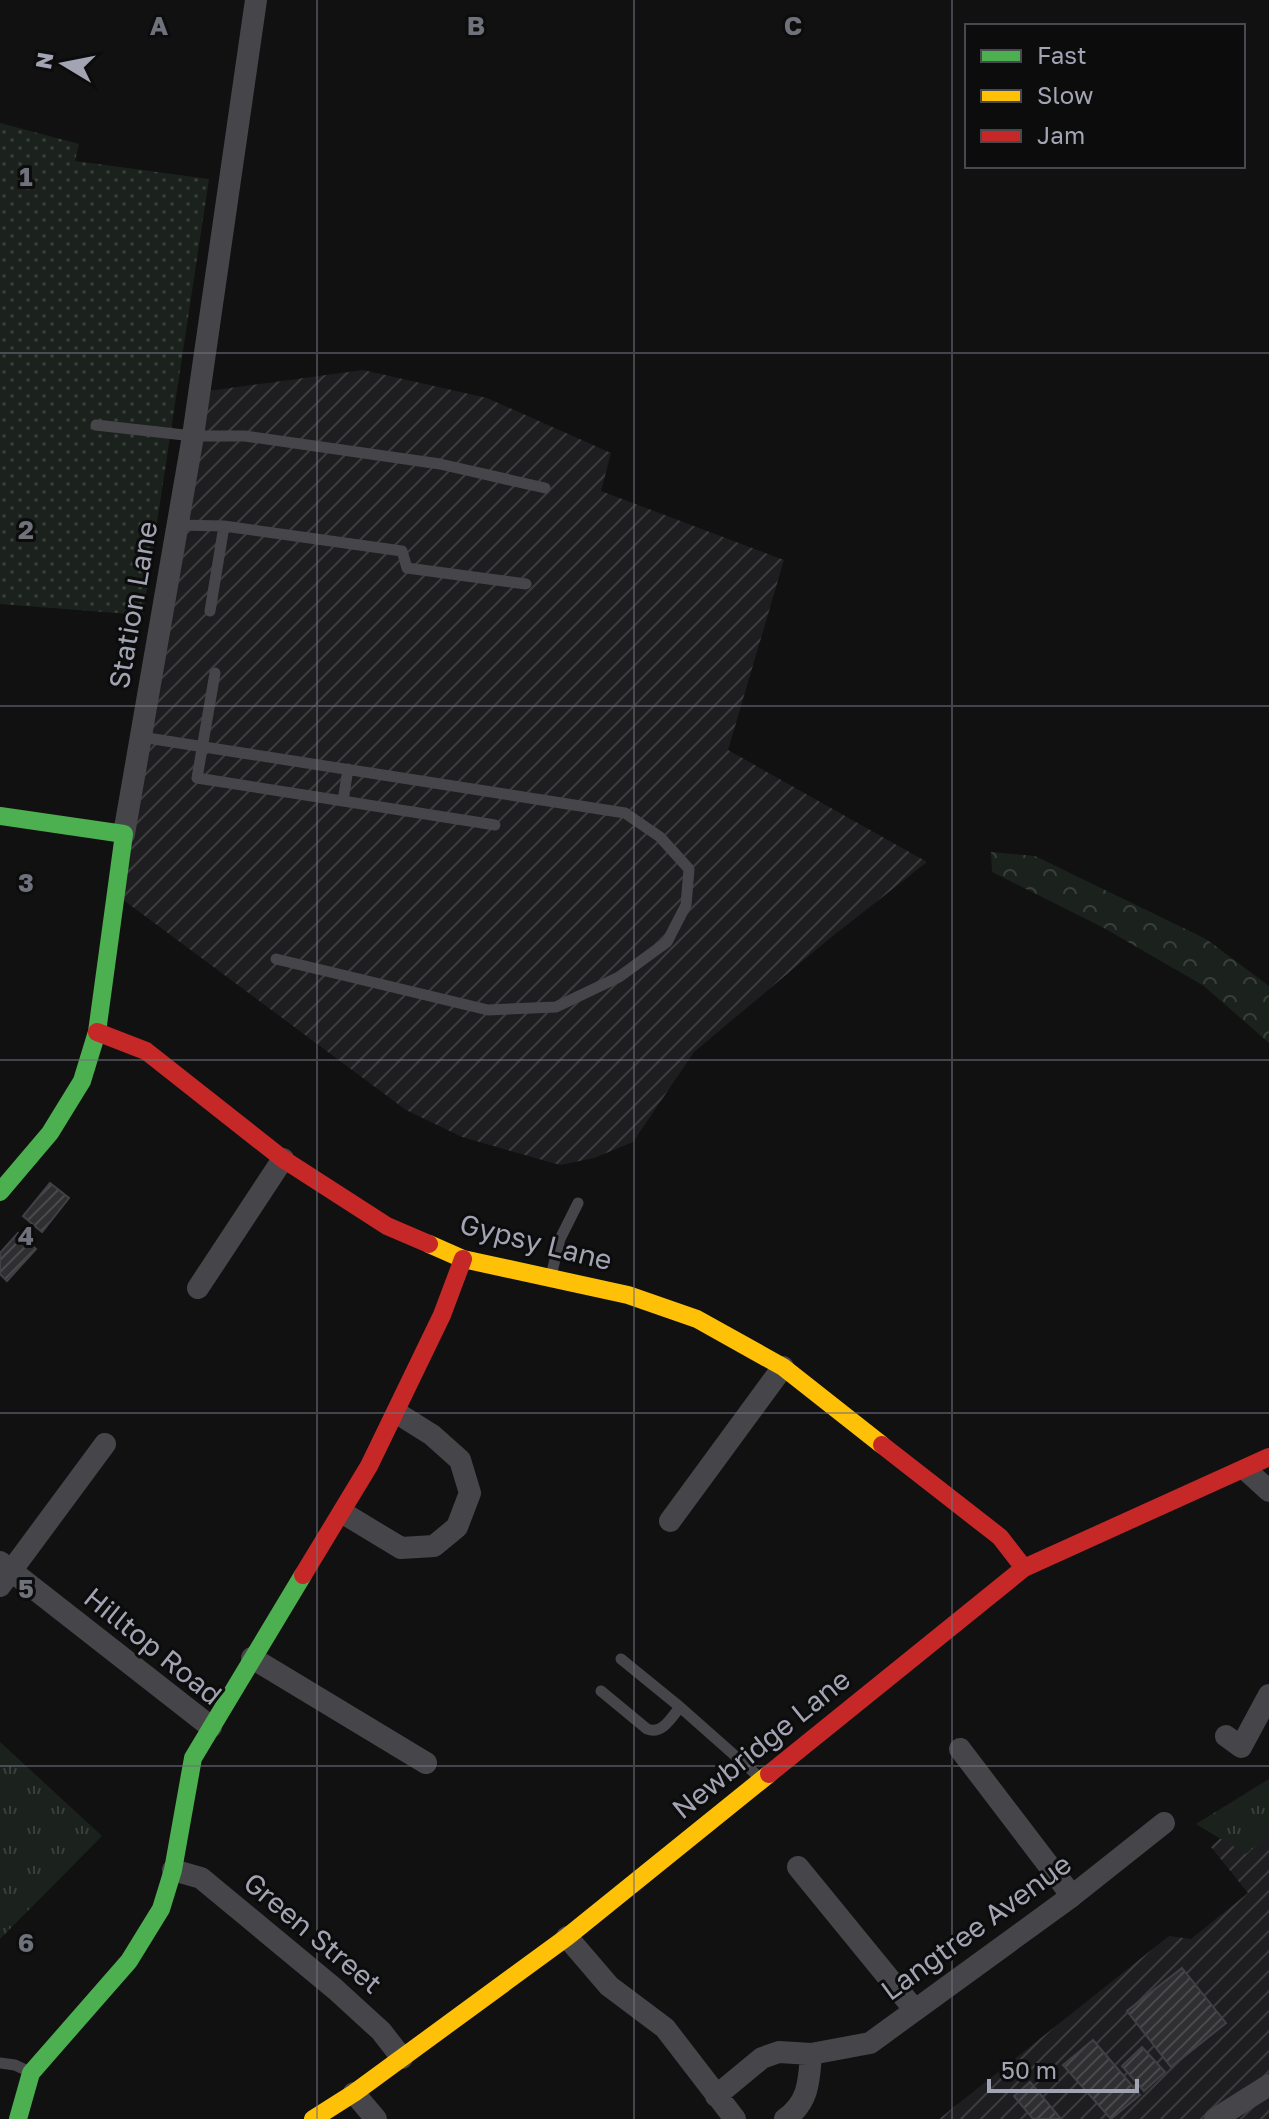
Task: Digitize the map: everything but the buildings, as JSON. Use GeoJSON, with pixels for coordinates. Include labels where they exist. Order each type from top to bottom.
{"type":"FeatureCollection","features":[{"type":"Feature","properties":{"kind":"street","name":"Station Lane"},"geometry":{"type":"LineString","coordinates":[[0,1192],[50,1133],[82,1081],[97,1032],[124,834],[193,436],[256,0]]}},
{"type":"Feature","properties":{"kind":"street"},"geometry":{"type":"LineString","coordinates":[[0,816],[124,834]]}},
{"type":"Feature","properties":{"kind":"street","name":"Gypsy Lane"},"geometry":{"type":"LineString","coordinates":[[97,1032],[146,1051],[283,1159],[387,1226],[463,1259],[628,1295],[697,1319],[783,1367],[1000,1537],[1024,1568]]}},
{"type":"Feature","properties":{"kind":"street"},"geometry":{"type":"LineString","coordinates":[[198,1288],[283,1159]]}},
{"type":"Feature","properties":{"kind":"street"},"geometry":{"type":"LineString","coordinates":[[211,1727],[343,1513],[397,1413],[442,1315],[463,1259]]}},
{"type":"Feature","properties":{"kind":"street"},"geometry":{"type":"LineString","coordinates":[[670,1521],[783,1367]]}},
{"type":"Feature","properties":{"kind":"street"},"geometry":{"type":"LineString","coordinates":[[343,1513],[401,1548],[434,1546],[457,1527],[470,1493],[460,1460],[432,1435],[397,1413]]}},
{"type":"Feature","properties":{"kind":"street","name":"Hilltop Road"},"geometry":{"type":"LineString","coordinates":[[18,2119],[31,2073],[129,1961],[161,1909],[173,1870],[193,1758],[211,1727],[4,1573],[105,1444]]}},
{"type":"Feature","properties":{"kind":"street","name":"Newbridge Lane"},"geometry":{"type":"LineString","coordinates":[[313,2119],[354,2093],[567,1937],[1024,1568],[1269,1457]]}},
{"type":"Feature","properties":{"kind":"street"},"geometry":{"type":"LineString","coordinates":[[1246,1470],[1269,1491]]}},
{"type":"Feature","properties":{"kind":"street"},"geometry":{"type":"LineString","coordinates":[[252,1658],[426,1763]]}},
{"type":"Feature","properties":{"kind":"street"},"geometry":{"type":"LineString","coordinates":[[1226,1736],[1241,1747],[1269,1695]]}},
{"type":"Feature","properties":{"kind":"street"},"geometry":{"type":"LineString","coordinates":[[960,1749],[1072,1896]]}},
{"type":"Feature","properties":{"kind":"street","name":"Langtree Avenue"},"geometry":{"type":"LineString","coordinates":[[716,2096],[762,2058],[779,2052],[811,2054],[870,2043],[1072,1896],[1164,1823]]}},
{"type":"Feature","properties":{"kind":"street"},"geometry":{"type":"LineString","coordinates":[[798,1867],[914,2009]]}},
{"type":"Feature","properties":{"kind":"street","name":"Green Street"},"geometry":{"type":"LineString","coordinates":[[173,1870],[201,1878],[335,1989],[381,2031],[402,2058]]}},
{"type":"Feature","properties":{"kind":"street"},"geometry":{"type":"LineString","coordinates":[[567,1937],[609,1986],[665,2028],[735,2119]]}},
{"type":"Feature","properties":{"kind":"street"},"geometry":{"type":"LineString","coordinates":[[785,2119],[797,2111],[808,2093],[811,2054]]}},
{"type":"Feature","properties":{"kind":"street"},"geometry":{"type":"LineString","coordinates":[[1215,2119],[1269,2085]]}},
{"type":"Feature","properties":{"kind":"street"},"geometry":{"type":"LineString","coordinates":[[354,2093],[376,2119]]}},
{"type":"Feature","properties":{"kind":"lane"},"geometry":{"type":"LineString","coordinates":[[96,425],[193,436],[245,436],[440,464],[545,488]]}},
{"type":"Feature","properties":{"kind":"lane"},"geometry":{"type":"LineString","coordinates":[[177,525],[224,526],[402,551],[407,568],[526,584]]}},
{"type":"Feature","properties":{"kind":"lane"},"geometry":{"type":"LineString","coordinates":[[210,611],[224,526]]}},
{"type":"Feature","properties":{"kind":"lane"},"geometry":{"type":"LineString","coordinates":[[215,673],[197,778],[495,825]]}},
{"type":"Feature","properties":{"kind":"lane"},"geometry":{"type":"LineString","coordinates":[[141,737],[625,813],[660,837],[689,869],[686,905],[667,942],[619,977],[556,1007],[488,1010],[276,959]]}},
{"type":"Feature","properties":{"kind":"lane"},"geometry":{"type":"LineString","coordinates":[[343,801],[348,769]]}},
{"type":"Feature","properties":{"kind":"lane"},"geometry":{"type":"LineString","coordinates":[[551,1279],[560,1239],[578,1203]]}},
{"type":"Feature","properties":{"kind":"lane"},"geometry":{"type":"LineString","coordinates":[[621,1659],[762,1780]]}},
{"type":"Feature","properties":{"kind":"lane"},"geometry":{"type":"LineString","coordinates":[[601,1691],[654,1732],[660,1730],[680,1707]]}},
{"type":"Feature","properties":{"kind":"lane"},"geometry":{"type":"LineString","coordinates":[[0,2063],[15,2065],[31,2073]]}},
{"type":"Feature","properties":{"kind":"shaded area"},"geometry":{"type":"Polygon","coordinates":[[[363,370],[487,398],[611,453],[601,491],[784,560],[728,750],[927,862],[694,1052],[633,1142],[594,1158],[560,1165],[462,1137],[406,1110],[122,899],[207,391],[363,370]]]}},
{"type":"Feature","properties":{"kind":"shaded area"},"geometry":{"type":"Polygon","coordinates":[[[1269,1791],[1269,2119],[939,2119],[1169,1936],[1191,1939],[1248,1893],[1211,1847],[1269,1791]]]}},
{"type":"Feature","properties":{"kind":"green space"},"geometry":{"type":"Polygon","coordinates":[[[0,123],[79,144],[75,161],[209,179],[143,615],[0,604],[0,123]]]}},
{"type":"Feature","properties":{"kind":"green space"},"geometry":{"type":"Polygon","coordinates":[[[991,852],[1035,856],[1206,939],[1269,986],[1269,1043],[1204,986],[1104,928],[992,872],[991,852]]]}},
{"type":"Feature","properties":{"kind":"green space"},"geometry":{"type":"Polygon","coordinates":[[[0,1742],[102,1836],[0,1939],[0,1742]]]}},
{"type":"Feature","properties":{"kind":"green space"},"geometry":{"type":"Polygon","coordinates":[[[1269,1779],[1269,1835],[1246,1854],[1196,1824],[1269,1779]]]}},
{"type":"Feature","properties":{"kind":"traffic: fast"},"geometry":{"type":"LineString","coordinates":[[0,816],[124,834],[97,1032],[82,1081],[50,1133],[0,1192]]}},
{"type":"Feature","properties":{"kind":"traffic: fast"},"geometry":{"type":"LineString","coordinates":[[18,2119],[31,2073],[129,1961],[161,1909],[173,1870],[193,1758],[303,1575]]}},
{"type":"Feature","properties":{"kind":"traffic: slow"},"geometry":{"type":"LineString","coordinates":[[429,1244],[463,1259],[628,1295],[697,1319],[783,1367],[882,1445]]}},
{"type":"Feature","properties":{"kind":"traffic: slow"},"geometry":{"type":"LineString","coordinates":[[313,2119],[354,2093],[567,1937],[769,1774]]}},
{"type":"Feature","properties":{"kind":"traffic: jam"},"geometry":{"type":"LineString","coordinates":[[97,1032],[146,1051],[283,1159],[387,1226],[429,1244]]}},
{"type":"Feature","properties":{"kind":"traffic: jam"},"geometry":{"type":"LineString","coordinates":[[303,1575],[369,1466],[442,1315],[463,1259]]}},
{"type":"Feature","properties":{"kind":"traffic: jam"},"geometry":{"type":"LineString","coordinates":[[882,1445],[1000,1537],[1024,1568]]}},
{"type":"Feature","properties":{"kind":"traffic: jam"},"geometry":{"type":"LineString","coordinates":[[769,1774],[1024,1568],[1269,1457]]}}]}
